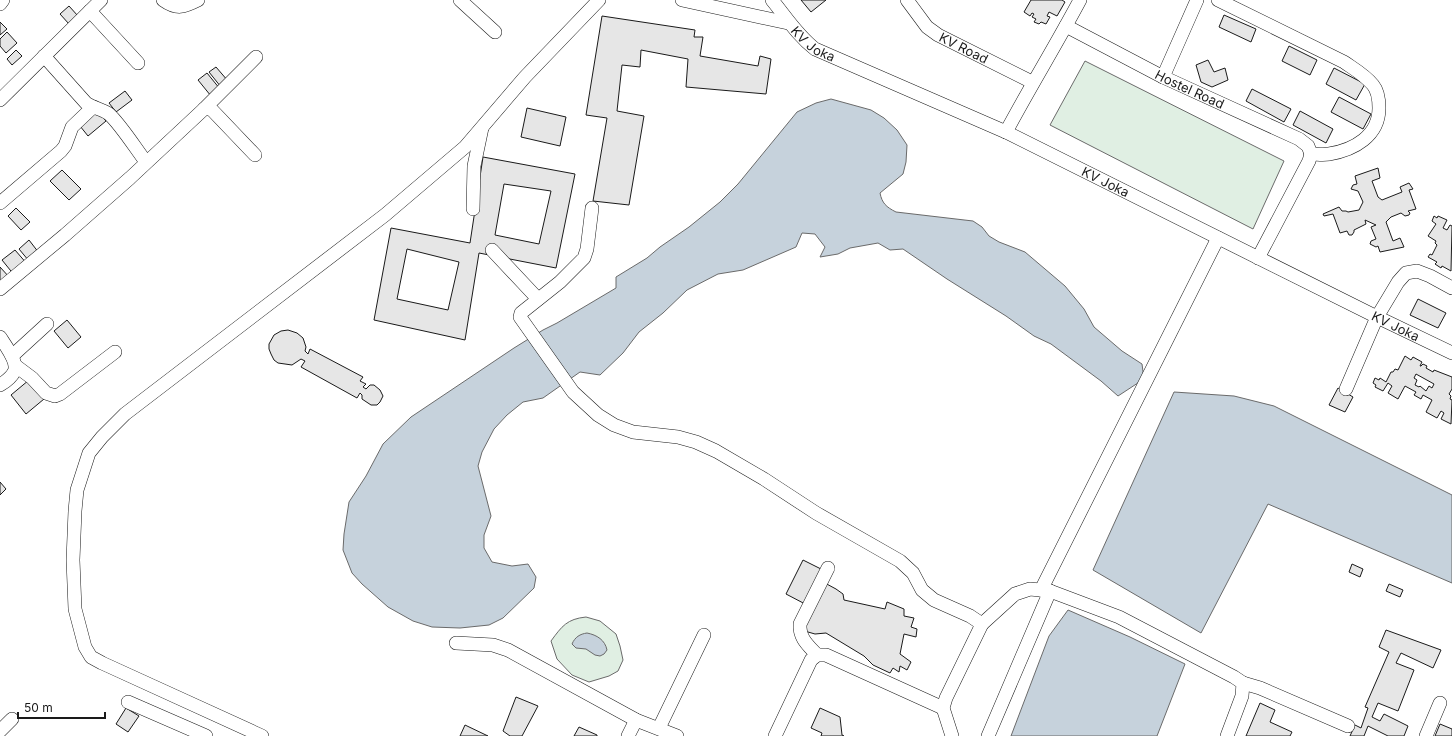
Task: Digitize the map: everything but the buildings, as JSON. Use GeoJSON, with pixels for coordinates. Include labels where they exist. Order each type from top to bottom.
{"type":"FeatureCollection","features":[{"type":"Feature","properties":{"kind":"street"},"geometry":{"type":"LineString","coordinates":[[0,4],[3,0]]}},
{"type":"Feature","properties":{"kind":"street"},"geometry":{"type":"LineString","coordinates":[[0,100],[101,0]]}},
{"type":"Feature","properties":{"kind":"street"},"geometry":{"type":"LineString","coordinates":[[163,0],[172,6],[179,7],[186,6],[198,0]]}},
{"type":"Feature","properties":{"kind":"street"},"geometry":{"type":"LineString","coordinates":[[460,0],[495,32]]}},
{"type":"Feature","properties":{"kind":"street"},"geometry":{"type":"LineString","coordinates":[[262,736],[102,663],[92,657],[85,647],[75,609],[73,560],[77,490],[89,453],[102,437],[125,414],[385,214],[465,147],[525,77],[599,0]]}},
{"type":"Feature","properties":{"kind":"street"},"geometry":{"type":"LineString","coordinates":[[682,0],[788,23]]}},
{"type":"Feature","properties":{"kind":"street","name":"KV Joka"},"geometry":{"type":"LineString","coordinates":[[772,0],[788,23],[803,40],[815,49],[1006,132],[1452,353]]}},
{"type":"Feature","properties":{"kind":"street","name":"KV Road"},"geometry":{"type":"LineString","coordinates":[[907,0],[927,27],[938,35],[1032,82]]}},
{"type":"Feature","properties":{"kind":"street"},"geometry":{"type":"LineString","coordinates":[[1006,132],[1032,82],[1080,0]]}},
{"type":"Feature","properties":{"kind":"street"},"geometry":{"type":"LineString","coordinates":[[1163,77],[1197,0]]}},
{"type":"Feature","properties":{"kind":"street"},"geometry":{"type":"LineString","coordinates":[[1218,0],[1344,62],[1362,74],[1374,86],[1379,99],[1379,118],[1373,131],[1362,142],[1343,151],[1328,154],[1311,154],[1309,161],[1258,258]]}},
{"type":"Feature","properties":{"kind":"street"},"geometry":{"type":"LineString","coordinates":[[90,11],[138,63]]}},
{"type":"Feature","properties":{"kind":"street","name":"Hostel Road"},"geometry":{"type":"LineString","coordinates":[[1066,26],[1163,77],[1299,139],[1308,146],[1311,154]]}},
{"type":"Feature","properties":{"kind":"street"},"geometry":{"type":"LineString","coordinates":[[44,56],[86,103],[93,108],[102,110],[113,119],[146,162]]}},
{"type":"Feature","properties":{"kind":"street"},"geometry":{"type":"LineString","coordinates":[[0,289],[65,235],[146,162],[204,109],[256,57]]}},
{"type":"Feature","properties":{"kind":"street"},"geometry":{"type":"LineString","coordinates":[[0,203],[61,151],[65,146],[72,127],[93,108]]}},
{"type":"Feature","properties":{"kind":"street"},"geometry":{"type":"LineString","coordinates":[[204,109],[209,108],[213,111],[255,155]]}},
{"type":"Feature","properties":{"kind":"street"},"geometry":{"type":"LineString","coordinates":[[473,209],[474,166],[483,126]]}},
{"type":"Feature","properties":{"kind":"street"},"geometry":{"type":"LineString","coordinates":[[592,208],[588,249],[584,258],[560,282],[521,313],[520,317],[573,392],[598,415],[614,425],[633,432],[678,437],[696,442],[716,451],[764,479],[816,513],[900,561],[913,573],[922,590],[934,600],[970,616],[982,624]]}},
{"type":"Feature","properties":{"kind":"street"},"geometry":{"type":"LineString","coordinates":[[988,736],[1045,590],[1218,238]]}},
{"type":"Feature","properties":{"kind":"street"},"geometry":{"type":"LineString","coordinates":[[492,250],[538,299]]}},
{"type":"Feature","properties":{"kind":"street"},"geometry":{"type":"LineString","coordinates":[[1346,389],[1377,317],[1398,282],[1406,274],[1417,271],[1452,288]]}},
{"type":"Feature","properties":{"kind":"street"},"geometry":{"type":"LineString","coordinates":[[0,385],[11,377],[15,371],[14,361],[47,324]]}},
{"type":"Feature","properties":{"kind":"street"},"geometry":{"type":"LineString","coordinates":[[0,338],[14,361],[46,393],[55,396],[115,352]]}},
{"type":"Feature","properties":{"kind":"street"},"geometry":{"type":"LineString","coordinates":[[817,655],[803,640],[800,632],[800,624],[828,568]]}},
{"type":"Feature","properties":{"kind":"street"},"geometry":{"type":"LineString","coordinates":[[952,736],[943,708],[982,624],[1015,594],[1030,589],[1045,590],[1119,617],[1234,677],[1243,684],[1260,688],[1348,726]]}},
{"type":"Feature","properties":{"kind":"street"},"geometry":{"type":"LineString","coordinates":[[659,728],[704,635]]}},
{"type":"Feature","properties":{"kind":"street"},"geometry":{"type":"LineString","coordinates":[[456,643],[493,646],[508,650],[636,720],[677,736]]}},
{"type":"Feature","properties":{"kind":"street"},"geometry":{"type":"LineString","coordinates":[[775,736],[811,660],[817,655],[826,655],[943,708]]}},
{"type":"Feature","properties":{"kind":"street"},"geometry":{"type":"LineString","coordinates":[[1227,736],[1242,696],[1243,684]]}},
{"type":"Feature","properties":{"kind":"street"},"geometry":{"type":"LineString","coordinates":[[128,702],[202,735]]}},
{"type":"Feature","properties":{"kind":"street"},"geometry":{"type":"LineString","coordinates":[[1426,736],[1440,703]]}},
{"type":"Feature","properties":{"kind":"street"},"geometry":{"type":"LineString","coordinates":[[0,731],[12,719]]}},
{"type":"Feature","properties":{"kind":"street"},"geometry":{"type":"LineString","coordinates":[[628,736],[636,720]]}},
{"type":"Feature","properties":{"kind":"green space"},"geometry":{"type":"Polygon","coordinates":[[[1085,61],[1284,161],[1253,229],[1050,125],[1085,61]]]}},
{"type":"Feature","properties":{"kind":"green space"},"geometry":{"type":"Polygon","coordinates":[[[586,617],[600,621],[616,634],[623,660],[618,671],[609,676],[589,682],[572,675],[557,659],[551,641],[558,631],[566,624],[574,619],[586,617]]]}},
{"type":"Feature","properties":{"kind":"shaded area"},"geometry":{"type":"Polygon","coordinates":[[[831,99],[871,110],[884,118],[897,130],[907,145],[906,162],[903,174],[880,193],[883,202],[887,206],[896,212],[973,221],[982,227],[989,236],[999,242],[1025,252],[1065,286],[1084,309],[1094,327],[1122,351],[1142,364],[1144,379],[1118,396],[1101,381],[1051,344],[1034,336],[903,249],[890,250],[878,243],[850,248],[838,254],[820,257],[825,247],[815,234],[802,233],[796,247],[743,270],[718,274],[687,290],[663,313],[639,332],[623,353],[600,375],[580,372],[543,398],[523,402],[507,415],[494,429],[482,452],[478,466],[491,516],[484,535],[484,548],[492,562],[512,566],[528,564],[536,577],[534,588],[503,618],[489,625],[460,628],[432,627],[413,621],[388,607],[362,584],[352,573],[343,550],[344,534],[349,502],[366,476],[383,444],[411,417],[514,348],[616,288],[616,277],[647,258],[720,202],[738,184],[797,112],[816,103],[831,99]]]}},
{"type":"Feature","properties":{"kind":"shaded area"},"geometry":{"type":"Polygon","coordinates":[[[1174,392],[1234,396],[1274,406],[1452,495],[1452,583],[1268,504],[1201,633],[1093,570],[1174,392]]]}},
{"type":"Feature","properties":{"kind":"shaded area"},"geometry":{"type":"Polygon","coordinates":[[[1068,610],[1130,637],[1185,664],[1157,736],[1011,736],[1049,636],[1068,610]]]}},
{"type":"Feature","properties":{"kind":"shaded area"},"geometry":{"type":"Polygon","coordinates":[[[587,633],[594,635],[604,643],[607,650],[604,654],[600,656],[595,655],[586,649],[576,648],[572,644],[578,636],[587,633]]]}}]}
